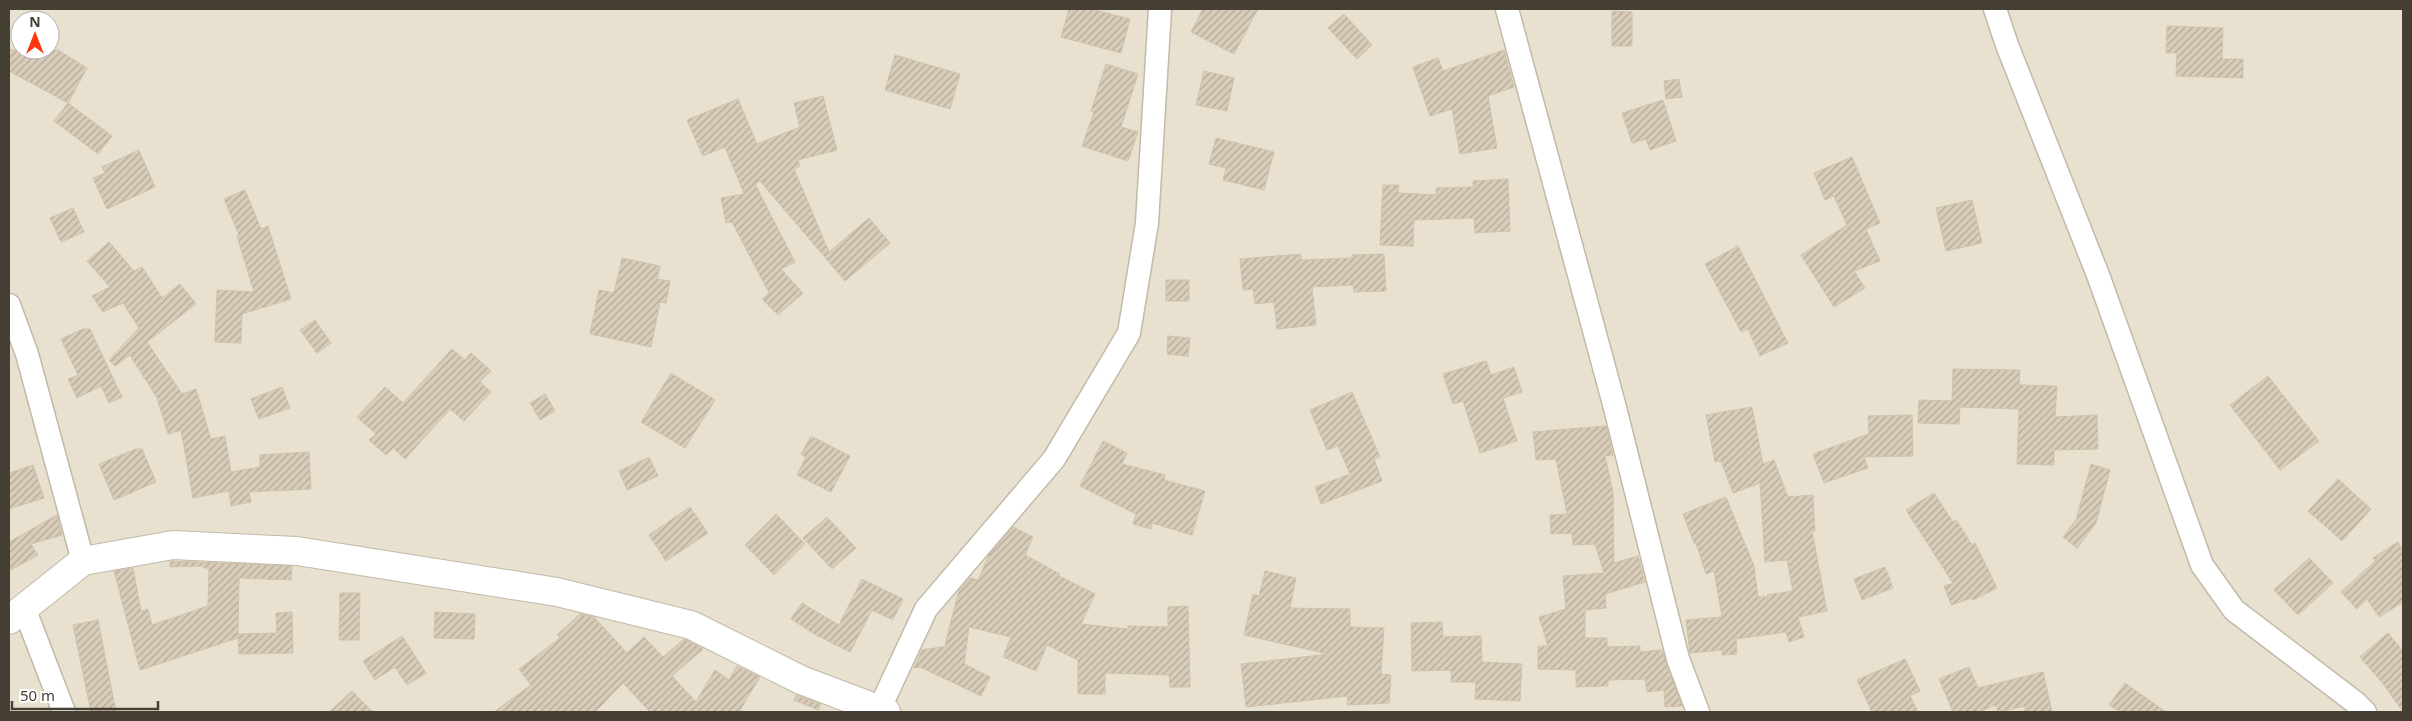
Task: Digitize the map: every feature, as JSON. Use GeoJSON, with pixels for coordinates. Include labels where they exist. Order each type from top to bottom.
{"type":"FeatureCollection","features":[{"type":"Feature","properties":{"kind":"street"},"geometry":{"type":"LineString","coordinates":[[64,712],[16,614],[83,561],[173,545],[297,551],[556,592],[691,625],[801,680],[881,711],[926,609],[1054,459],[1128,333],[1147,223],[1160,9]]}},
{"type":"Feature","properties":{"kind":"street"},"geometry":{"type":"LineString","coordinates":[[1506,9],[1614,404],[1678,659],[1698,712]]}},
{"type":"Feature","properties":{"kind":"street"},"geometry":{"type":"LineString","coordinates":[[1995,9],[2007,45],[2098,275],[2202,566],[2234,610],[2356,703],[2365,712]]}},
{"type":"Feature","properties":{"kind":"street"},"geometry":{"type":"LineString","coordinates":[[9,305],[28,354],[83,561]]}},
{"type":"Feature","properties":{"kind":"shaded area"},"geometry":{"type":"Polygon","coordinates":[[[9,9],[2403,9],[2403,712],[9,712],[9,9]]]}},
{"type":"Feature","properties":{"kind":"building"},"geometry":{"type":"Polygon","coordinates":[[[1069,9],[1091,9],[1130,19],[1121,53],[1061,37],[1069,9]]]}},
{"type":"Feature","properties":{"kind":"building"},"geometry":{"type":"Polygon","coordinates":[[[1203,9],[1258,9],[1234,54],[1191,32],[1203,9]]]}},
{"type":"Feature","properties":{"kind":"building"},"geometry":{"type":"Polygon","coordinates":[[[1612,11],[1632,12],[1632,46],[1612,46],[1612,11]]]}},
{"type":"Feature","properties":{"kind":"building"},"geometry":{"type":"Polygon","coordinates":[[[1344,14],[1372,45],[1357,59],[1328,28],[1344,14]]]}},
{"type":"Feature","properties":{"kind":"building"},"geometry":{"type":"Polygon","coordinates":[[[2167,26],[2223,28],[2222,59],[2243,59],[2243,78],[2176,76],[2177,53],[2166,53],[2167,26]]]}},
{"type":"Feature","properties":{"kind":"building"},"geometry":{"type":"Polygon","coordinates":[[[9,50],[10,60],[60,60],[60,51],[87,68],[68,103],[9,71],[9,50]]]}},
{"type":"Feature","properties":{"kind":"building"},"geometry":{"type":"Polygon","coordinates":[[[1504,50],[1514,87],[1488,96],[1497,148],[1460,154],[1452,109],[1430,116],[1413,67],[1438,58],[1443,71],[1504,50]]]}},
{"type":"Feature","properties":{"kind":"building"},"geometry":{"type":"Polygon","coordinates":[[[895,55],[960,74],[950,109],[885,90],[895,55]]]}},
{"type":"Feature","properties":{"kind":"building"},"geometry":{"type":"Polygon","coordinates":[[[1106,64],[1138,74],[1121,127],[1138,132],[1128,161],[1082,146],[1094,112],[1091,111],[1106,64]]]}},
{"type":"Feature","properties":{"kind":"building"},"geometry":{"type":"Polygon","coordinates":[[[1204,71],[1234,78],[1227,111],[1196,105],[1204,71]]]}},
{"type":"Feature","properties":{"kind":"building"},"geometry":{"type":"Polygon","coordinates":[[[1679,79],[1682,97],[1666,99],[1664,81],[1679,79]]]}},
{"type":"Feature","properties":{"kind":"building"},"geometry":{"type":"Polygon","coordinates":[[[823,96],[837,150],[798,160],[800,166],[794,169],[829,252],[869,218],[890,243],[845,281],[760,181],[755,184],[795,262],[781,269],[803,293],[778,315],[762,299],[769,293],[732,222],[726,223],[721,198],[744,194],[725,147],[703,156],[687,120],[738,99],[757,144],[800,127],[794,103],[823,96]]]}},
{"type":"Feature","properties":{"kind":"building"},"geometry":{"type":"Polygon","coordinates":[[[1663,100],[1676,141],[1650,150],[1646,139],[1632,143],[1622,113],[1663,100]]]}},
{"type":"Feature","properties":{"kind":"building"},"geometry":{"type":"Polygon","coordinates":[[[68,103],[112,136],[98,154],[54,121],[68,103]]]}},
{"type":"Feature","properties":{"kind":"building"},"geometry":{"type":"Polygon","coordinates":[[[1216,138],[1274,152],[1264,190],[1223,180],[1226,168],[1209,164],[1216,138]]]}},
{"type":"Feature","properties":{"kind":"building"},"geometry":{"type":"Polygon","coordinates":[[[139,150],[155,187],[107,209],[93,178],[105,173],[102,167],[139,150]]]}},
{"type":"Feature","properties":{"kind":"building"},"geometry":{"type":"Polygon","coordinates":[[[1852,157],[1880,223],[1866,229],[1880,261],[1854,271],[1865,288],[1834,307],[1801,255],[1847,225],[1834,196],[1825,200],[1814,173],[1852,157]]]}},
{"type":"Feature","properties":{"kind":"building"},"geometry":{"type":"Polygon","coordinates":[[[1508,179],[1510,231],[1475,233],[1474,218],[1414,220],[1413,246],[1380,245],[1383,185],[1399,185],[1398,193],[1436,195],[1436,188],[1473,187],[1473,181],[1508,179]]]}},
{"type":"Feature","properties":{"kind":"building"},"geometry":{"type":"Polygon","coordinates":[[[245,190],[261,229],[268,226],[291,299],[242,314],[241,343],[215,342],[217,290],[254,292],[237,236],[239,235],[224,199],[245,190]]]}},
{"type":"Feature","properties":{"kind":"building"},"geometry":{"type":"Polygon","coordinates":[[[1972,200],[1982,243],[1946,251],[1936,208],[1972,200]]]}},
{"type":"Feature","properties":{"kind":"building"},"geometry":{"type":"Polygon","coordinates":[[[73,208],[84,232],[61,242],[50,218],[73,208]]]}},
{"type":"Feature","properties":{"kind":"building"},"geometry":{"type":"Polygon","coordinates":[[[109,242],[134,271],[142,267],[162,298],[180,284],[196,304],[147,342],[182,394],[196,389],[211,439],[225,436],[231,472],[260,467],[260,455],[309,452],[311,489],[249,492],[251,502],[231,506],[229,491],[193,498],[181,430],[168,434],[157,398],[130,355],[115,366],[109,360],[139,328],[123,303],[103,312],[92,296],[110,287],[87,261],[109,242]]]}},
{"type":"Feature","properties":{"kind":"building"},"geometry":{"type":"Polygon","coordinates":[[[1738,246],[1788,343],[1760,356],[1748,329],[1741,332],[1705,264],[1738,246]]]}},
{"type":"Feature","properties":{"kind":"building"},"geometry":{"type":"Polygon","coordinates":[[[1301,254],[1301,260],[1352,258],[1352,255],[1384,254],[1386,291],[1354,292],[1353,285],[1312,287],[1316,325],[1277,329],[1274,302],[1255,304],[1253,289],[1243,290],[1240,259],[1301,254]]]}},
{"type":"Feature","properties":{"kind":"building"},"geometry":{"type":"Polygon","coordinates":[[[622,258],[660,266],[657,279],[670,281],[666,303],[660,302],[651,347],[590,334],[599,290],[614,293],[622,258]]]}},
{"type":"Feature","properties":{"kind":"building"},"geometry":{"type":"Polygon","coordinates":[[[1166,280],[1189,280],[1189,301],[1166,301],[1166,280]]]}},
{"type":"Feature","properties":{"kind":"building"},"geometry":{"type":"Polygon","coordinates":[[[315,320],[331,343],[317,353],[300,330],[315,320]]]}},
{"type":"Feature","properties":{"kind":"building"},"geometry":{"type":"Polygon","coordinates":[[[83,329],[90,329],[122,397],[109,403],[101,386],[77,398],[68,379],[78,375],[61,339],[83,329]]]}},
{"type":"Feature","properties":{"kind":"building"},"geometry":{"type":"Polygon","coordinates":[[[1168,336],[1190,338],[1188,356],[1167,354],[1168,336]]]}},
{"type":"Feature","properties":{"kind":"building"},"geometry":{"type":"Polygon","coordinates":[[[452,349],[465,360],[471,353],[491,371],[480,382],[491,392],[464,421],[450,409],[405,459],[393,448],[386,455],[369,440],[376,434],[357,417],[385,387],[403,403],[452,349]]]}},
{"type":"Feature","properties":{"kind":"building"},"geometry":{"type":"Polygon","coordinates":[[[1486,361],[1491,375],[1514,367],[1522,392],[1503,398],[1517,441],[1480,453],[1463,401],[1453,404],[1443,374],[1486,361]]]}},
{"type":"Feature","properties":{"kind":"building"},"geometry":{"type":"Polygon","coordinates":[[[1953,369],[2020,370],[2019,385],[2057,386],[2055,417],[2097,415],[2098,449],[2054,450],[2054,465],[2017,464],[2019,409],[1960,407],[1959,424],[1918,423],[1919,400],[1952,401],[1953,369]]]}},
{"type":"Feature","properties":{"kind":"building"},"geometry":{"type":"Polygon","coordinates":[[[671,373],[715,400],[685,448],[641,422],[671,373]]]}},
{"type":"Feature","properties":{"kind":"building"},"geometry":{"type":"Polygon","coordinates":[[[2268,376],[2319,441],[2280,470],[2230,405],[2268,376]]]}},
{"type":"Feature","properties":{"kind":"building"},"geometry":{"type":"Polygon","coordinates":[[[282,387],[290,408],[259,419],[251,399],[282,387]]]}},
{"type":"Feature","properties":{"kind":"building"},"geometry":{"type":"Polygon","coordinates":[[[1352,392],[1380,457],[1374,459],[1382,481],[1321,504],[1315,487],[1350,474],[1338,446],[1327,450],[1310,410],[1352,392]]]}},
{"type":"Feature","properties":{"kind":"building"},"geometry":{"type":"Polygon","coordinates":[[[545,394],[555,411],[540,420],[530,403],[545,394]]]}},
{"type":"Feature","properties":{"kind":"building"},"geometry":{"type":"Polygon","coordinates":[[[1752,407],[1763,464],[1774,460],[1788,497],[1813,495],[1815,531],[1812,531],[1827,611],[1798,617],[1804,637],[1789,642],[1786,632],[1736,639],[1737,654],[1722,655],[1722,650],[1690,653],[1686,620],[1722,617],[1714,571],[1706,574],[1696,543],[1694,543],[1683,514],[1726,497],[1754,566],[1758,597],[1765,596],[1768,602],[1767,595],[1793,591],[1787,560],[1765,562],[1760,483],[1733,493],[1721,461],[1715,462],[1706,415],[1752,407]]]}},
{"type":"Feature","properties":{"kind":"building"},"geometry":{"type":"Polygon","coordinates":[[[1912,415],[1913,456],[1864,457],[1868,468],[1824,483],[1813,454],[1869,434],[1868,416],[1912,415]]]}},
{"type":"Feature","properties":{"kind":"building"},"geometry":{"type":"Polygon","coordinates":[[[1606,426],[1613,455],[1605,456],[1613,492],[1614,563],[1638,556],[1645,582],[1605,594],[1606,608],[1585,610],[1585,638],[1607,638],[1607,647],[1640,646],[1640,652],[1662,650],[1682,706],[1665,707],[1664,690],[1647,692],[1645,679],[1608,680],[1608,686],[1576,687],[1576,670],[1538,669],[1538,646],[1548,646],[1539,617],[1566,609],[1563,576],[1604,573],[1595,544],[1573,545],[1572,533],[1551,534],[1550,515],[1567,514],[1556,459],[1536,460],[1533,432],[1606,426]]]}},
{"type":"Feature","properties":{"kind":"building"},"geometry":{"type":"Polygon","coordinates":[[[811,436],[850,456],[831,492],[797,475],[806,457],[801,454],[811,436]]]}},
{"type":"Feature","properties":{"kind":"building"},"geometry":{"type":"Polygon","coordinates":[[[1103,441],[1127,453],[1122,464],[1165,475],[1164,480],[1205,491],[1192,535],[1152,523],[1151,529],[1133,524],[1136,514],[1080,486],[1103,441]]]}},
{"type":"Feature","properties":{"kind":"building"},"geometry":{"type":"Polygon","coordinates":[[[136,449],[142,449],[156,482],[114,500],[99,464],[136,449]]]}},
{"type":"Feature","properties":{"kind":"building"},"geometry":{"type":"Polygon","coordinates":[[[649,457],[658,476],[627,490],[619,471],[649,457]]]}},
{"type":"Feature","properties":{"kind":"building"},"geometry":{"type":"Polygon","coordinates":[[[2091,464],[2110,470],[2096,523],[2077,548],[2063,537],[2076,520],[2091,464]]]}},
{"type":"Feature","properties":{"kind":"building"},"geometry":{"type":"Polygon","coordinates":[[[33,465],[44,498],[9,509],[9,473],[33,465]]]}},
{"type":"Feature","properties":{"kind":"building"},"geometry":{"type":"Polygon","coordinates":[[[2338,479],[2371,509],[2342,541],[2308,511],[2338,479]]]}},
{"type":"Feature","properties":{"kind":"building"},"geometry":{"type":"Polygon","coordinates":[[[1934,493],[1953,522],[1956,520],[1972,545],[1975,543],[1997,588],[1973,600],[1972,598],[1951,605],[1944,586],[1953,583],[1906,510],[1934,493]]]}},
{"type":"Feature","properties":{"kind":"building"},"geometry":{"type":"Polygon","coordinates":[[[690,507],[708,533],[666,561],[649,535],[690,507]]]}},
{"type":"Feature","properties":{"kind":"building"},"geometry":{"type":"Polygon","coordinates":[[[776,514],[805,544],[774,575],[745,545],[776,514]]]}},
{"type":"Feature","properties":{"kind":"building"},"geometry":{"type":"Polygon","coordinates":[[[57,515],[62,535],[31,544],[38,555],[9,571],[9,542],[57,515]]]}},
{"type":"Feature","properties":{"kind":"building"},"geometry":{"type":"Polygon","coordinates":[[[827,517],[856,548],[832,569],[803,538],[827,517]]]}},
{"type":"Feature","properties":{"kind":"building"},"geometry":{"type":"Polygon","coordinates":[[[1013,527],[1033,537],[1025,555],[1060,574],[1059,576],[1095,594],[1081,624],[1128,629],[1128,626],[1168,627],[1168,607],[1188,606],[1190,687],[1170,687],[1169,675],[1105,673],[1105,694],[1078,694],[1078,660],[1047,645],[1036,671],[1003,657],[1011,637],[969,627],[964,664],[990,677],[981,696],[920,667],[914,668],[922,650],[947,646],[945,645],[959,590],[970,578],[978,580],[989,555],[1013,527]]]}},
{"type":"Feature","properties":{"kind":"building"},"geometry":{"type":"Polygon","coordinates":[[[2398,542],[2403,551],[2403,602],[2379,617],[2367,599],[2357,609],[2341,592],[2375,561],[2373,558],[2398,542]]]}},
{"type":"Feature","properties":{"kind":"building"},"geometry":{"type":"Polygon","coordinates":[[[2309,558],[2333,583],[2298,615],[2274,590],[2309,558]]]}},
{"type":"Feature","properties":{"kind":"building"},"geometry":{"type":"Polygon","coordinates":[[[170,561],[292,566],[291,580],[239,578],[238,638],[140,670],[114,571],[133,568],[141,611],[148,609],[152,625],[208,606],[209,568],[203,568],[204,566],[170,567],[170,561]]]}},
{"type":"Feature","properties":{"kind":"building"},"geometry":{"type":"Polygon","coordinates":[[[1885,567],[1893,588],[1862,600],[1854,579],[1885,567]]]}},
{"type":"Feature","properties":{"kind":"building"},"geometry":{"type":"Polygon","coordinates":[[[1265,571],[1296,578],[1290,608],[1350,609],[1350,627],[1384,628],[1381,674],[1391,675],[1389,703],[1347,705],[1348,696],[1246,707],[1241,664],[1328,654],[1244,635],[1253,594],[1259,596],[1265,571]]]}},
{"type":"Feature","properties":{"kind":"building"},"geometry":{"type":"Polygon","coordinates":[[[862,579],[903,599],[893,620],[872,610],[850,652],[816,635],[791,619],[802,603],[839,625],[862,579]]]}},
{"type":"Feature","properties":{"kind":"building"},"geometry":{"type":"Polygon","coordinates":[[[340,593],[360,593],[359,640],[339,640],[340,593]]]}},
{"type":"Feature","properties":{"kind":"building"},"geometry":{"type":"Polygon","coordinates":[[[292,612],[293,653],[239,654],[238,634],[277,633],[276,613],[292,612]]]}},
{"type":"Feature","properties":{"kind":"building"},"geometry":{"type":"Polygon","coordinates":[[[435,612],[475,614],[474,639],[434,638],[435,612]]]}},
{"type":"Feature","properties":{"kind":"building"},"geometry":{"type":"Polygon","coordinates":[[[580,614],[594,617],[627,653],[644,637],[663,657],[684,639],[703,649],[672,676],[696,702],[715,670],[729,680],[737,666],[760,677],[739,712],[650,712],[623,683],[595,712],[494,712],[531,685],[519,669],[560,638],[557,635],[580,614]]]}},
{"type":"Feature","properties":{"kind":"building"},"geometry":{"type":"Polygon","coordinates":[[[98,620],[116,712],[91,712],[73,625],[98,620]]]}},
{"type":"Feature","properties":{"kind":"building"},"geometry":{"type":"Polygon","coordinates":[[[1442,622],[1443,637],[1481,636],[1482,662],[1522,664],[1520,701],[1475,699],[1476,682],[1451,682],[1451,670],[1412,671],[1411,623],[1442,622]]]}},
{"type":"Feature","properties":{"kind":"building"},"geometry":{"type":"Polygon","coordinates":[[[2388,633],[2403,651],[2403,712],[2384,685],[2360,657],[2388,633]]]}},
{"type":"Feature","properties":{"kind":"building"},"geometry":{"type":"Polygon","coordinates":[[[402,636],[426,673],[407,685],[395,667],[375,680],[363,661],[402,636]]]}},
{"type":"Feature","properties":{"kind":"building"},"geometry":{"type":"Polygon","coordinates":[[[1905,659],[1920,691],[1910,696],[1918,712],[1872,712],[1857,680],[1905,659]]]}},
{"type":"Feature","properties":{"kind":"building"},"geometry":{"type":"Polygon","coordinates":[[[1969,667],[1978,688],[2043,672],[2052,712],[2024,712],[2026,706],[1998,712],[1996,705],[1979,712],[1953,712],[1939,679],[1969,667]]]}},
{"type":"Feature","properties":{"kind":"building"},"geometry":{"type":"Polygon","coordinates":[[[2125,683],[2166,712],[2120,712],[2109,705],[2125,683]]]}},
{"type":"Feature","properties":{"kind":"building"},"geometry":{"type":"Polygon","coordinates":[[[352,691],[373,712],[329,712],[352,691]]]}},
{"type":"Feature","properties":{"kind":"building"},"geometry":{"type":"Polygon","coordinates":[[[797,695],[821,704],[818,710],[794,700],[797,695]]]}}]}
